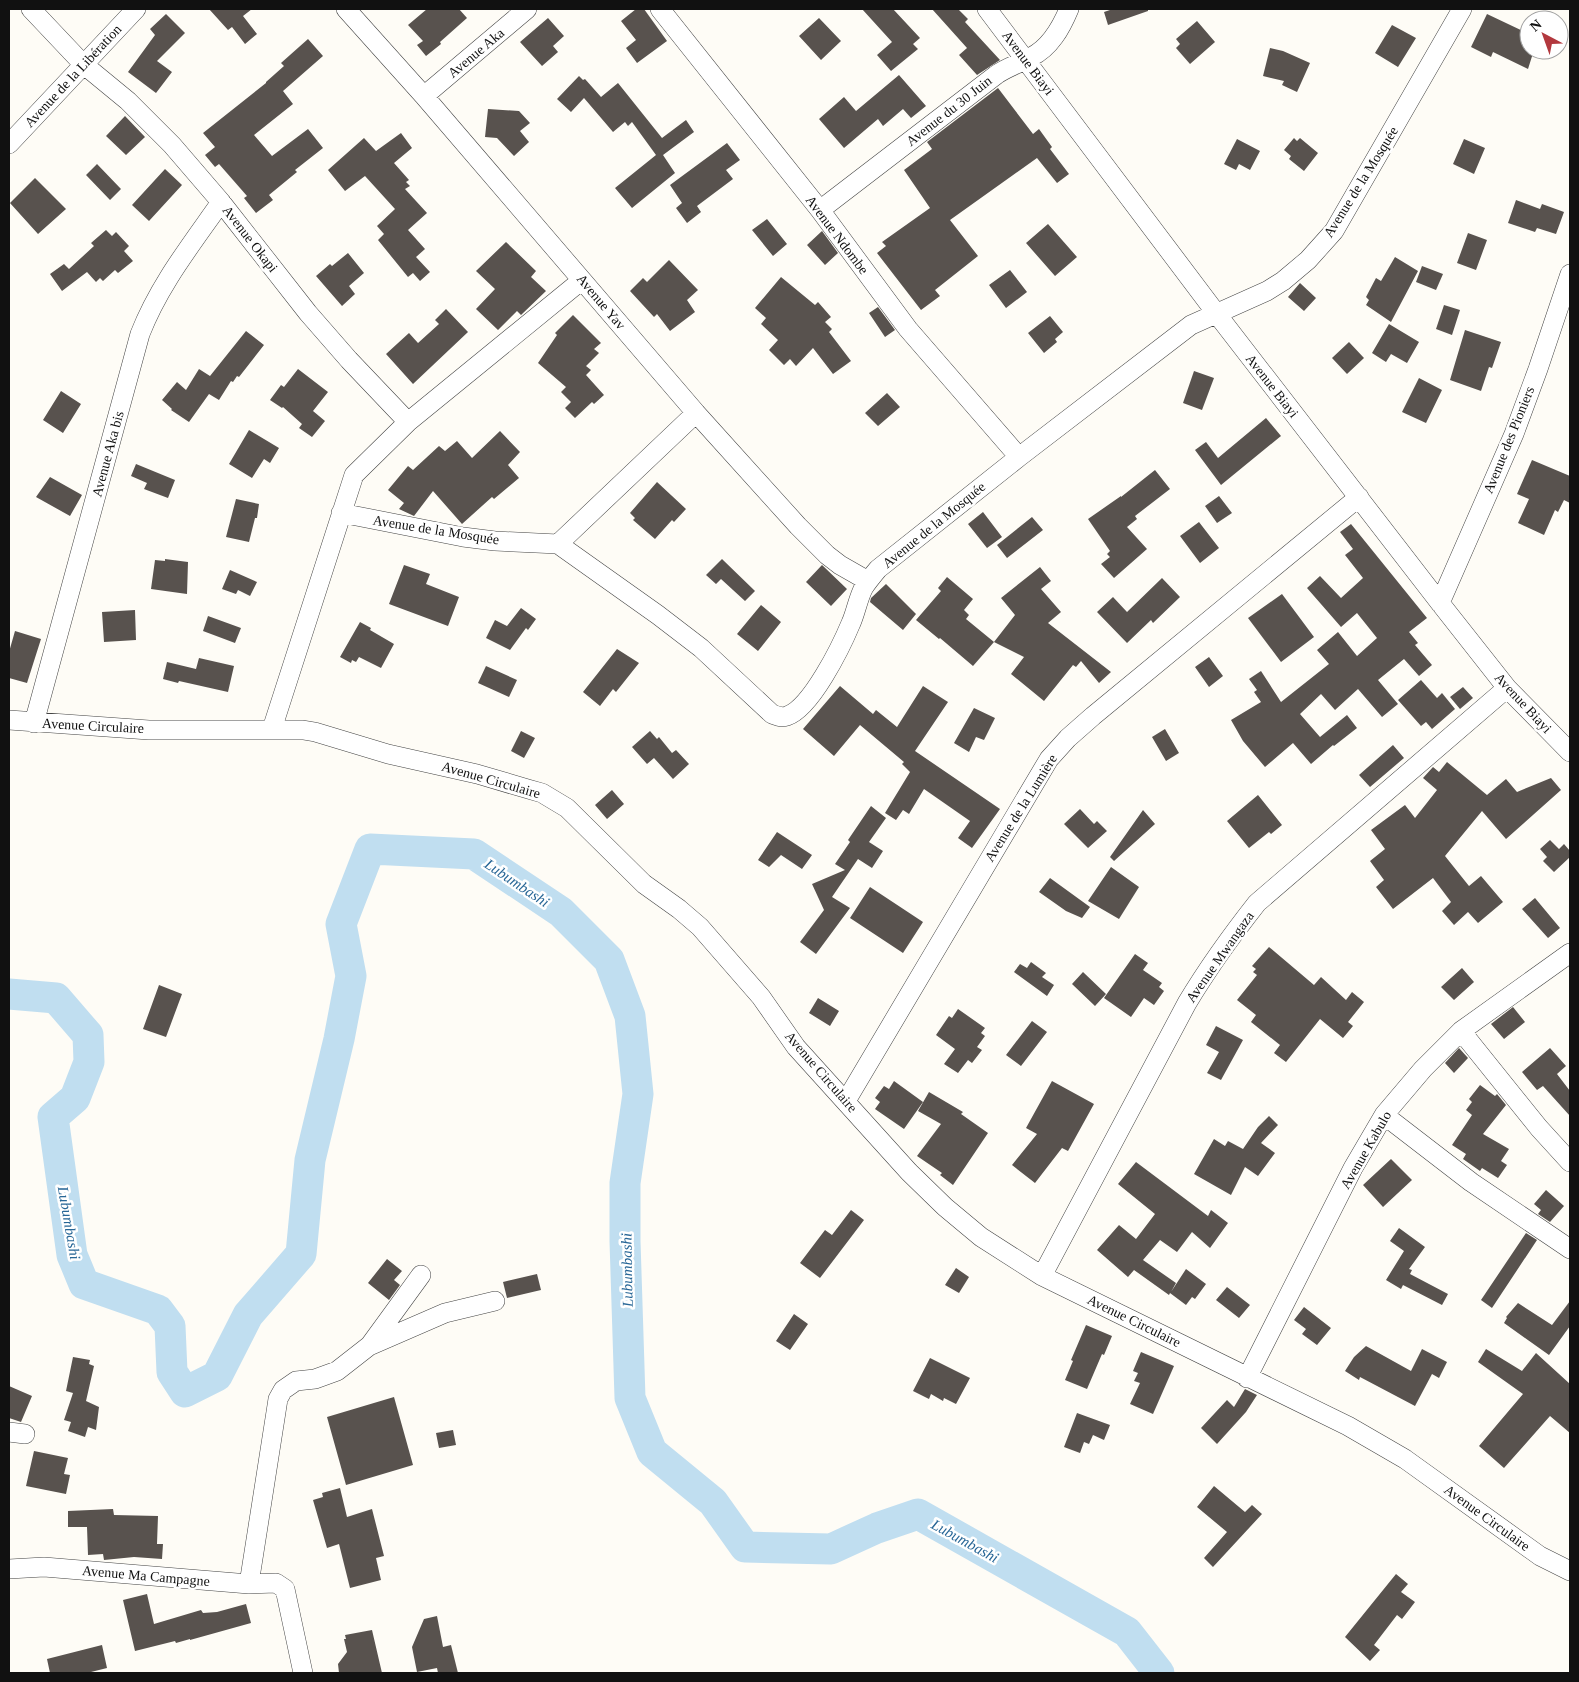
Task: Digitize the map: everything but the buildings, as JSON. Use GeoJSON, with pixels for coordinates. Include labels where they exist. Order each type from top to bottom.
{"type":"FeatureCollection","features":[{"type":"Feature","properties":{"kind":"street","name":"Avenue Okapi"},"geometry":{"type":"LineString","coordinates":[[31,9],[83,64],[135,108],[172,145],[221,202],[308,313],[349,360],[408,422]]}},
{"type":"Feature","properties":{"kind":"street","name":"Avenue de la Libération"},"geometry":{"type":"LineString","coordinates":[[9,144],[136,9]]}},
{"type":"Feature","properties":{"kind":"street","name":"Avenue Yav"},"geometry":{"type":"LineString","coordinates":[[346,9],[424,96],[696,414],[798,526],[840,565],[868,581]]}},
{"type":"Feature","properties":{"kind":"street","name":"Avenue Aka"},"geometry":{"type":"LineString","coordinates":[[424,96],[527,9]]}},
{"type":"Feature","properties":{"kind":"street","name":"Avenue Ndombe"},"geometry":{"type":"LineString","coordinates":[[660,9],[820,210],[908,329],[1019,457]]}},
{"type":"Feature","properties":{"kind":"street","name":"Avenue Biayi"},"geometry":{"type":"LineString","coordinates":[[987,9],[1216,313],[1440,603],[1507,688],[1570,752]]}},
{"type":"Feature","properties":{"kind":"street","name":"Avenue du 30 Juin"},"geometry":{"type":"LineString","coordinates":[[820,210],[1007,67],[1027,60],[1040,52],[1050,43],[1069,9]]}},
{"type":"Feature","properties":{"kind":"street","name":"Avenue de la Mosquée"},"geometry":{"type":"LineString","coordinates":[[342,513],[463,537],[496,541],[558,544],[658,615],[700,648],[772,714],[780,718],[794,713],[804,704],[828,670],[844,640],[861,593],[878,569],[1019,457],[1191,326],[1267,291],[1283,281],[1308,260],[1334,231],[1462,9]]}},
{"type":"Feature","properties":{"kind":"street","name":"Avenue Aka bis"},"geometry":{"type":"LineString","coordinates":[[34,723],[140,334],[149,312],[167,279],[221,202]]}},
{"type":"Feature","properties":{"kind":"street","name":"Avenue des Pioniers"},"geometry":{"type":"LineString","coordinates":[[1440,603],[1514,434],[1570,274]]}},
{"type":"Feature","properties":{"kind":"street"},"geometry":{"type":"LineString","coordinates":[[272,729],[352,478],[357,470],[408,422],[582,280]]}},
{"type":"Feature","properties":{"kind":"street"},"geometry":{"type":"LineString","coordinates":[[558,544],[696,414]]}},
{"type":"Feature","properties":{"kind":"street","name":"Avenue de la Lumière"},"geometry":{"type":"LineString","coordinates":[[846,1101],[1049,759],[1068,738],[1093,716],[1359,496]]}},
{"type":"Feature","properties":{"kind":"street","name":"Avenue Mwangaza"},"geometry":{"type":"LineString","coordinates":[[1042,1276],[1187,1004],[1212,962],[1257,903],[1507,688]]}},
{"type":"Feature","properties":{"kind":"street","name":"Avenue Circulaire"},"geometry":{"type":"LineString","coordinates":[[9,720],[149,730],[272,729],[315,732],[388,754],[477,774],[542,793],[567,808],[644,884],[700,927],[761,997],[796,1047],[909,1172],[981,1238],[1042,1276],[1348,1426],[1382,1445],[1405,1459],[1540,1556],[1570,1571]]}},
{"type":"Feature","properties":{"kind":"street","name":"Avenue Kabulo"},"geometry":{"type":"LineString","coordinates":[[1247,1378],[1354,1168],[1384,1115],[1423,1069],[1460,1031],[1570,953]]}},
{"type":"Feature","properties":{"kind":"street"},"geometry":{"type":"LineString","coordinates":[[1460,1031],[1539,1128],[1570,1162]]}},
{"type":"Feature","properties":{"kind":"street"},"geometry":{"type":"LineString","coordinates":[[1384,1115],[1471,1182],[1570,1249]]}},
{"type":"Feature","properties":{"kind":"street"},"geometry":{"type":"LineString","coordinates":[[369,1346],[422,1275]]}},
{"type":"Feature","properties":{"kind":"street"},"geometry":{"type":"LineString","coordinates":[[249,1584],[278,1399],[283,1390],[289,1384],[296,1381],[326,1376],[336,1371],[369,1346],[445,1314],[496,1301]]}},
{"type":"Feature","properties":{"kind":"street","name":"Avenue Ma Campagne"},"geometry":{"type":"LineString","coordinates":[[9,1569],[44,1567],[249,1584],[276,1583],[285,1589],[303,1673]]}},
{"type":"Feature","properties":{"kind":"waterway","name":"Lubumbashi"},"geometry":{"type":"LineString","coordinates":[[9,994],[56,998],[88,1035],[89,1062],[75,1098],[53,1117],[72,1255],[84,1284],[158,1310],[170,1326],[172,1372],[185,1392],[217,1376],[248,1315],[301,1254],[310,1160],[339,1039],[351,976],[341,924],[370,849],[474,854],[561,912],[609,960],[630,1016],[638,1094],[625,1183],[630,1398],[652,1452],[713,1502],[745,1547],[831,1549],[877,1528],[918,1514],[1127,1632],[1159,1673]]}}]}
